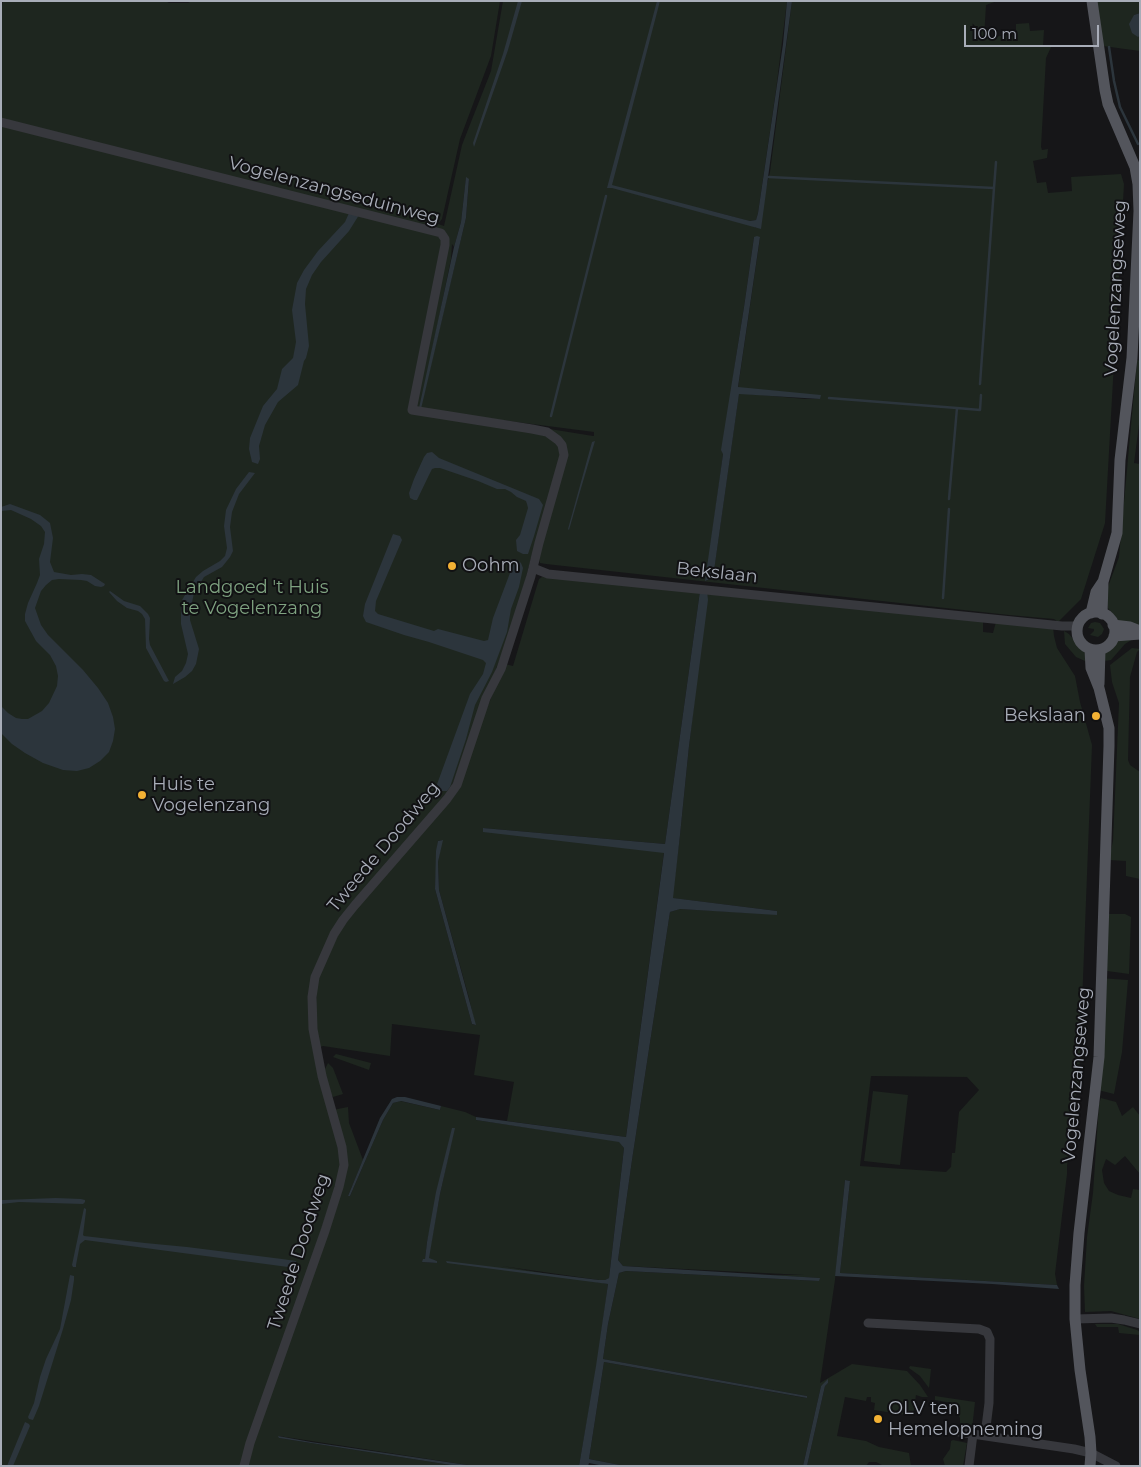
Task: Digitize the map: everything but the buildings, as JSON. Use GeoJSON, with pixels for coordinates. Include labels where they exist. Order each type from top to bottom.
{"type":"FeatureCollection","features":[{"type":"Feature","properties":{"kind":"main road","name":"Vogelenzangseweg"},"geometry":{"type":"LineString","coordinates":[[1092,1],[1108,104],[1135,167],[1139,211],[1132,358],[1120,460],[1117,533],[1103,582],[1096,592],[1097,614]]}},
{"type":"Feature","properties":{"kind":"main road"},"geometry":{"type":"LineString","coordinates":[[1097,614],[1108,617],[1114,631],[1110,644],[1095,650],[1083,645],[1078,638],[1078,626],[1081,619],[1097,614]]}},
{"type":"Feature","properties":{"kind":"main road"},"geometry":{"type":"LineString","coordinates":[[1114,631],[1140,633]]}},
{"type":"Feature","properties":{"kind":"main road","name":"Vogelenzangseweg"},"geometry":{"type":"LineString","coordinates":[[1090,1466],[1091,1453],[1075,1319],[1076,1266],[1097,1082],[1101,1022],[1110,746],[1109,728],[1099,688],[1091,668],[1095,650]]}},
{"type":"Feature","properties":{"kind":"street","name":"Vogelenzangseduinweg"},"geometry":{"type":"LineString","coordinates":[[1,122],[441,233],[445,239],[445,245],[412,410],[532,428],[547,432],[562,445],[564,455],[533,568]]}},
{"type":"Feature","properties":{"kind":"street","name":"Bekslaan"},"geometry":{"type":"LineString","coordinates":[[533,568],[548,574],[1078,626]]}},
{"type":"Feature","properties":{"kind":"street","name":"Tweede Doodweg"},"geometry":{"type":"LineString","coordinates":[[244,1466],[250,1443],[325,1231],[343,1172],[342,1147],[322,1076],[313,1029],[312,997],[315,977],[334,934],[343,920],[457,785],[486,698],[501,669],[533,568]]}},
{"type":"Feature","properties":{"kind":"street"},"geometry":{"type":"LineString","coordinates":[[1075,1319],[1111,1318],[1140,1324]]}},
{"type":"Feature","properties":{"kind":"street"},"geometry":{"type":"LineString","coordinates":[[868,1323],[980,1328],[988,1332],[990,1339],[989,1403],[985,1435]]}},
{"type":"Feature","properties":{"kind":"street"},"geometry":{"type":"LineString","coordinates":[[959,1432],[1074,1449],[1091,1453],[1116,1466]]}},
{"type":"Feature","properties":{"kind":"street"},"geometry":{"type":"LineString","coordinates":[[969,1466],[973,1434]]}},
{"type":"Feature","properties":{"kind":"green space","name":"Landgoed 't Huis te Vogelenzang"},"geometry":{"type":"Polygon","coordinates":[[[3,1],[166,1],[169,3],[188,3],[192,1],[500,1],[491,56],[460,139],[442,219],[438,224],[444,226],[462,145],[491,71],[503,1],[787,1],[776,90],[756,220],[749,221],[632,193],[756,228],[770,172],[792,1],[997,1],[986,5],[984,38],[1016,34],[1016,24],[1029,23],[1030,31],[1044,30],[1043,46],[1051,47],[1046,58],[1041,147],[1042,150],[1048,149],[1047,158],[1033,161],[1037,183],[1046,182],[1048,193],[1072,191],[1071,177],[1121,174],[1124,184],[1105,523],[1081,599],[1058,622],[1054,619],[546,564],[540,563],[539,559],[531,558],[506,643],[451,788],[342,919],[310,997],[340,1148],[341,1171],[241,1466],[1,1466],[1,10],[3,1]],[[466,178],[461,222],[454,247],[452,244],[451,259],[420,410],[466,218],[469,180],[466,178]],[[754,237],[706,581],[713,577],[739,393],[820,399],[820,396],[738,388],[760,238],[754,237]],[[470,416],[594,436],[594,432],[470,416]]]}},
{"type":"Feature","properties":{"kind":"green space"},"geometry":{"type":"Polygon","coordinates":[[[1097,1],[1140,1],[1140,13],[1134,15],[1138,37],[1140,36],[1140,51],[1103,46],[1097,1]]]}},
{"type":"Feature","properties":{"kind":"green space"},"geometry":{"type":"Polygon","coordinates":[[[1137,360],[1140,361],[1140,417],[1134,463],[1140,464],[1140,626],[1123,623],[1118,620],[1108,608],[1106,592],[1119,557],[1137,360]]]}},
{"type":"Feature","properties":{"kind":"green space"},"geometry":{"type":"Polygon","coordinates":[[[542,577],[700,591],[665,844],[483,828],[483,831],[664,852],[626,1137],[507,1121],[514,1082],[474,1075],[480,1035],[392,1024],[390,1056],[323,1046],[318,1048],[315,1029],[317,977],[345,921],[449,800],[505,664],[513,666],[539,579],[542,577]],[[442,840],[438,841],[435,889],[472,1024],[475,1025],[439,890],[438,862],[442,840]]]}},
{"type":"Feature","properties":{"kind":"green space"},"geometry":{"type":"Polygon","coordinates":[[[707,591],[983,621],[983,632],[993,633],[996,622],[1053,627],[1057,648],[1075,676],[1092,745],[1079,1082],[1075,1098],[1055,1274],[1057,1285],[840,1273],[850,1181],[845,1180],[835,1280],[820,1383],[852,1364],[907,1371],[928,1397],[916,1395],[913,1416],[874,1410],[875,1403],[871,1402],[871,1397],[867,1397],[866,1401],[845,1397],[837,1436],[866,1441],[879,1447],[909,1453],[911,1466],[884,1466],[876,1462],[869,1462],[866,1466],[807,1466],[825,1386],[828,1383],[821,1386],[803,1466],[625,1466],[589,1459],[604,1362],[806,1398],[807,1396],[603,1359],[619,1273],[626,1271],[819,1281],[819,1278],[767,1275],[804,1275],[623,1266],[618,1260],[670,912],[679,909],[777,914],[777,911],[672,898],[707,591]],[[871,1076],[860,1166],[946,1172],[951,1167],[952,1153],[955,1153],[959,1112],[979,1090],[967,1077],[871,1076]]]}},
{"type":"Feature","properties":{"kind":"green space"},"geometry":{"type":"Polygon","coordinates":[[[1091,623],[1100,623],[1104,629],[1098,637],[1090,635],[1094,629],[1088,628],[1091,623]]]}},
{"type":"Feature","properties":{"kind":"green space"},"geometry":{"type":"Polygon","coordinates":[[[1064,631],[1069,634],[1085,653],[1085,661],[1076,657],[1065,644],[1064,631]]]}},
{"type":"Feature","properties":{"kind":"green space"},"geometry":{"type":"Polygon","coordinates":[[[1133,639],[1125,644],[1111,660],[1104,661],[1104,656],[1108,650],[1117,642],[1133,639]]]}},
{"type":"Feature","properties":{"kind":"green space"},"geometry":{"type":"Polygon","coordinates":[[[1132,648],[1140,649],[1137,652],[1130,677],[1128,760],[1130,765],[1140,772],[1140,879],[1126,876],[1126,861],[1109,860],[1113,841],[1119,703],[1112,682],[1110,665],[1132,648]]]}},
{"type":"Feature","properties":{"kind":"green space"},"geometry":{"type":"Polygon","coordinates":[[[1102,914],[1125,914],[1131,917],[1129,974],[1100,970],[1102,914]]]}},
{"type":"Feature","properties":{"kind":"green space"},"geometry":{"type":"Polygon","coordinates":[[[1100,978],[1128,980],[1122,1052],[1114,1094],[1094,1089],[1100,978]]]}},
{"type":"Feature","properties":{"kind":"green space"},"geometry":{"type":"Polygon","coordinates":[[[336,1054],[371,1063],[369,1070],[333,1057],[336,1054]]]}},
{"type":"Feature","properties":{"kind":"green space"},"geometry":{"type":"Polygon","coordinates":[[[328,1063],[333,1068],[343,1094],[333,1097],[328,1090],[323,1073],[328,1063]]]}},
{"type":"Feature","properties":{"kind":"green space"},"geometry":{"type":"Polygon","coordinates":[[[873,1091],[908,1095],[900,1165],[864,1161],[873,1091]]]}},
{"type":"Feature","properties":{"kind":"green space"},"geometry":{"type":"Polygon","coordinates":[[[1101,1098],[1116,1102],[1122,1116],[1133,1107],[1140,1116],[1140,1174],[1125,1156],[1115,1165],[1106,1159],[1102,1170],[1104,1183],[1109,1191],[1131,1198],[1133,1189],[1140,1190],[1140,1319],[1111,1311],[1085,1312],[1084,1286],[1087,1237],[1093,1193],[1101,1098]]]}},
{"type":"Feature","properties":{"kind":"green space"},"geometry":{"type":"Polygon","coordinates":[[[400,1101],[440,1110],[441,1106],[465,1112],[476,1117],[476,1120],[619,1141],[624,1148],[609,1278],[599,1280],[502,1266],[608,1284],[598,1359],[579,1466],[474,1466],[279,1436],[279,1438],[457,1466],[247,1466],[345,1173],[333,1110],[348,1107],[349,1123],[363,1160],[348,1196],[350,1196],[383,1120],[393,1103],[400,1101]],[[454,1129],[427,1242],[425,1260],[422,1262],[437,1263],[437,1261],[428,1259],[454,1129]]]}},
{"type":"Feature","properties":{"kind":"green space"},"geometry":{"type":"Polygon","coordinates":[[[1095,1324],[1118,1324],[1137,1330],[1140,1332],[1140,1335],[1119,1333],[1118,1327],[1097,1327],[1095,1324]]]}},
{"type":"Feature","properties":{"kind":"green space"},"geometry":{"type":"Polygon","coordinates":[[[910,1366],[931,1369],[929,1388],[920,1376],[909,1368],[910,1366]]]}},
{"type":"Feature","properties":{"kind":"green space"},"geometry":{"type":"Polygon","coordinates":[[[935,1396],[975,1402],[972,1429],[960,1427],[960,1418],[952,1403],[935,1400],[935,1396]]]}},
{"type":"Feature","properties":{"kind":"green space"},"geometry":{"type":"Polygon","coordinates":[[[951,1441],[967,1443],[963,1466],[945,1466],[943,1459],[950,1449],[951,1441]]]}},
{"type":"Feature","properties":{"kind":"shaded area"},"geometry":{"type":"Polygon","coordinates":[[[518,1],[522,1],[508,50],[474,147],[473,143],[503,54],[518,1]]]}},
{"type":"Feature","properties":{"kind":"shaded area"},"geometry":{"type":"Polygon","coordinates":[[[657,1],[660,1],[612,185],[750,221],[756,220],[758,213],[783,44],[787,1],[792,1],[761,229],[607,188],[657,1]]]}},
{"type":"Feature","properties":{"kind":"shaded area"},"geometry":{"type":"Polygon","coordinates":[[[1140,13],[1140,36],[1138,37],[1132,33],[1129,24],[1134,15],[1140,13]]]}},
{"type":"Feature","properties":{"kind":"shaded area"},"geometry":{"type":"Polygon","coordinates":[[[466,177],[469,179],[466,218],[421,409],[419,408],[461,222],[466,177]]]}},
{"type":"Feature","properties":{"kind":"shaded area"},"geometry":{"type":"Polygon","coordinates":[[[349,213],[359,215],[349,231],[321,262],[312,275],[306,289],[305,304],[309,346],[298,385],[278,402],[265,425],[259,446],[260,459],[258,464],[252,462],[249,449],[250,438],[263,406],[277,389],[282,369],[293,358],[296,342],[292,310],[297,283],[318,251],[345,222],[349,213]]]}},
{"type":"Feature","properties":{"kind":"shaded area"},"geometry":{"type":"Polygon","coordinates":[[[754,237],[760,237],[738,387],[821,395],[820,399],[739,394],[713,578],[705,581],[723,454],[721,450],[754,237]]]}},
{"type":"Feature","properties":{"kind":"shaded area"},"geometry":{"type":"Polygon","coordinates":[[[595,441],[569,530],[592,442],[595,441]]]}},
{"type":"Feature","properties":{"kind":"shaded area"},"geometry":{"type":"Polygon","coordinates":[[[432,452],[439,458],[539,499],[543,505],[528,554],[517,551],[516,540],[520,535],[528,508],[526,501],[505,489],[497,489],[440,468],[435,468],[432,469],[417,500],[410,498],[409,493],[424,457],[427,453],[432,452]]]}},
{"type":"Feature","properties":{"kind":"shaded area"},"geometry":{"type":"Polygon","coordinates":[[[249,472],[255,473],[239,494],[232,512],[230,527],[233,551],[222,567],[204,577],[194,593],[190,620],[199,649],[196,664],[192,671],[173,684],[175,677],[182,671],[186,663],[188,654],[181,624],[182,600],[196,577],[225,556],[227,548],[224,526],[226,510],[236,489],[249,472]]]}},
{"type":"Feature","properties":{"kind":"shaded area"},"geometry":{"type":"Polygon","coordinates":[[[10,504],[40,515],[50,523],[53,538],[50,562],[54,572],[71,575],[91,575],[105,584],[101,587],[81,580],[52,580],[41,591],[35,608],[41,625],[48,635],[98,688],[108,703],[113,717],[115,729],[109,752],[89,768],[77,771],[63,770],[43,763],[12,744],[1,733],[1,706],[16,718],[28,719],[42,711],[49,703],[57,686],[58,676],[56,666],[50,655],[36,641],[25,621],[28,603],[40,575],[39,559],[44,544],[45,532],[41,526],[31,519],[11,510],[1,511],[1,507],[10,504]]]}},
{"type":"Feature","properties":{"kind":"shaded area"},"geometry":{"type":"Polygon","coordinates":[[[393,534],[400,536],[402,540],[376,601],[375,611],[378,614],[434,631],[438,629],[484,641],[488,640],[493,618],[516,559],[523,568],[511,609],[507,632],[492,672],[475,705],[466,739],[447,791],[442,791],[436,787],[470,694],[483,674],[486,663],[483,660],[366,622],[363,616],[365,604],[393,534]]]}},
{"type":"Feature","properties":{"kind":"shaded area"},"geometry":{"type":"Polygon","coordinates":[[[110,591],[124,601],[140,606],[148,614],[150,618],[150,645],[169,681],[164,681],[146,648],[145,619],[142,614],[127,608],[117,601],[110,591]]]}},
{"type":"Feature","properties":{"kind":"shaded area"},"geometry":{"type":"Polygon","coordinates":[[[700,591],[707,591],[708,600],[689,746],[673,898],[777,911],[777,915],[680,909],[670,912],[618,1260],[623,1266],[820,1278],[819,1281],[626,1271],[619,1273],[603,1359],[807,1396],[807,1398],[604,1362],[589,1459],[625,1466],[604,1466],[589,1463],[588,1466],[579,1466],[608,1284],[447,1263],[446,1261],[599,1280],[609,1278],[624,1148],[619,1142],[476,1120],[476,1117],[626,1137],[664,853],[483,832],[483,828],[665,844],[700,591]]]}},
{"type":"Feature","properties":{"kind":"shaded area"},"geometry":{"type":"Polygon","coordinates":[[[443,840],[438,862],[439,890],[476,1025],[472,1024],[435,889],[436,851],[438,841],[443,840]]]}},
{"type":"Feature","properties":{"kind":"shaded area"},"geometry":{"type":"Polygon","coordinates":[[[405,1097],[441,1106],[440,1110],[401,1101],[393,1103],[383,1120],[350,1196],[348,1196],[380,1118],[392,1099],[405,1097]]]}},
{"type":"Feature","properties":{"kind":"shaded area"},"geometry":{"type":"Polygon","coordinates":[[[452,1128],[455,1128],[440,1194],[429,1258],[437,1261],[437,1263],[422,1262],[425,1259],[436,1192],[452,1128]]]}},
{"type":"Feature","properties":{"kind":"shaded area"},"geometry":{"type":"Polygon","coordinates":[[[845,1180],[850,1181],[840,1273],[1057,1285],[1059,1289],[835,1276],[845,1180]]]}},
{"type":"Feature","properties":{"kind":"shaded area"},"geometry":{"type":"Polygon","coordinates":[[[81,1199],[85,1200],[85,1202],[83,1204],[19,1202],[1,1204],[1,1200],[81,1199]]]}},
{"type":"Feature","properties":{"kind":"shaded area"},"geometry":{"type":"Polygon","coordinates":[[[84,1208],[86,1211],[84,1236],[282,1259],[296,1261],[297,1265],[296,1267],[288,1267],[85,1240],[80,1244],[76,1267],[73,1267],[84,1208]]]}},
{"type":"Feature","properties":{"kind":"shaded area"},"geometry":{"type":"Polygon","coordinates":[[[70,1275],[74,1276],[74,1280],[63,1329],[39,1406],[33,1420],[29,1419],[28,1417],[34,1403],[46,1359],[60,1329],[70,1275]]]}},
{"type":"Feature","properties":{"kind":"shaded area"},"geometry":{"type":"Polygon","coordinates":[[[828,1379],[807,1466],[803,1466],[821,1386],[828,1379]]]}},
{"type":"Feature","properties":{"kind":"shaded area"},"geometry":{"type":"Polygon","coordinates":[[[25,1422],[30,1426],[13,1466],[7,1466],[25,1422]]]}},
{"type":"Feature","properties":{"kind":"shaded area"},"geometry":{"type":"Polygon","coordinates":[[[278,1436],[474,1466],[457,1466],[279,1438],[278,1436]]]}},
{"type":"Feature","properties":{"kind":"waterway"},"geometry":{"type":"LineString","coordinates":[[1109,47],[1120,107],[1138,144]]}},
{"type":"Feature","properties":{"kind":"waterway"},"geometry":{"type":"LineString","coordinates":[[994,188],[996,162]]}},
{"type":"Feature","properties":{"kind":"waterway"},"geometry":{"type":"LineString","coordinates":[[769,177],[994,188],[980,384]]}},
{"type":"Feature","properties":{"kind":"waterway"},"geometry":{"type":"LineString","coordinates":[[551,416],[606,196]]}},
{"type":"Feature","properties":{"kind":"waterway"},"geometry":{"type":"LineString","coordinates":[[949,499],[957,408],[980,410],[981,395]]}},
{"type":"Feature","properties":{"kind":"waterway"},"geometry":{"type":"LineString","coordinates":[[829,398],[957,408]]}},
{"type":"Feature","properties":{"kind":"waterway"},"geometry":{"type":"LineString","coordinates":[[943,598],[949,509]]}},
{"type":"Feature","properties":{"kind":"place","name":"Oohm"},"geometry":{"type":"Point","coordinates":[452,566]}},
{"type":"Feature","properties":{"kind":"place","name":"Bekslaan"},"geometry":{"type":"Point","coordinates":[1096,716]}},
{"type":"Feature","properties":{"kind":"place","name":"Huis te Vogelenzang"},"geometry":{"type":"Point","coordinates":[142,795]}},
{"type":"Feature","properties":{"kind":"place","name":"OLV ten Hemelopneming"},"geometry":{"type":"Point","coordinates":[878,1419]}}]}
